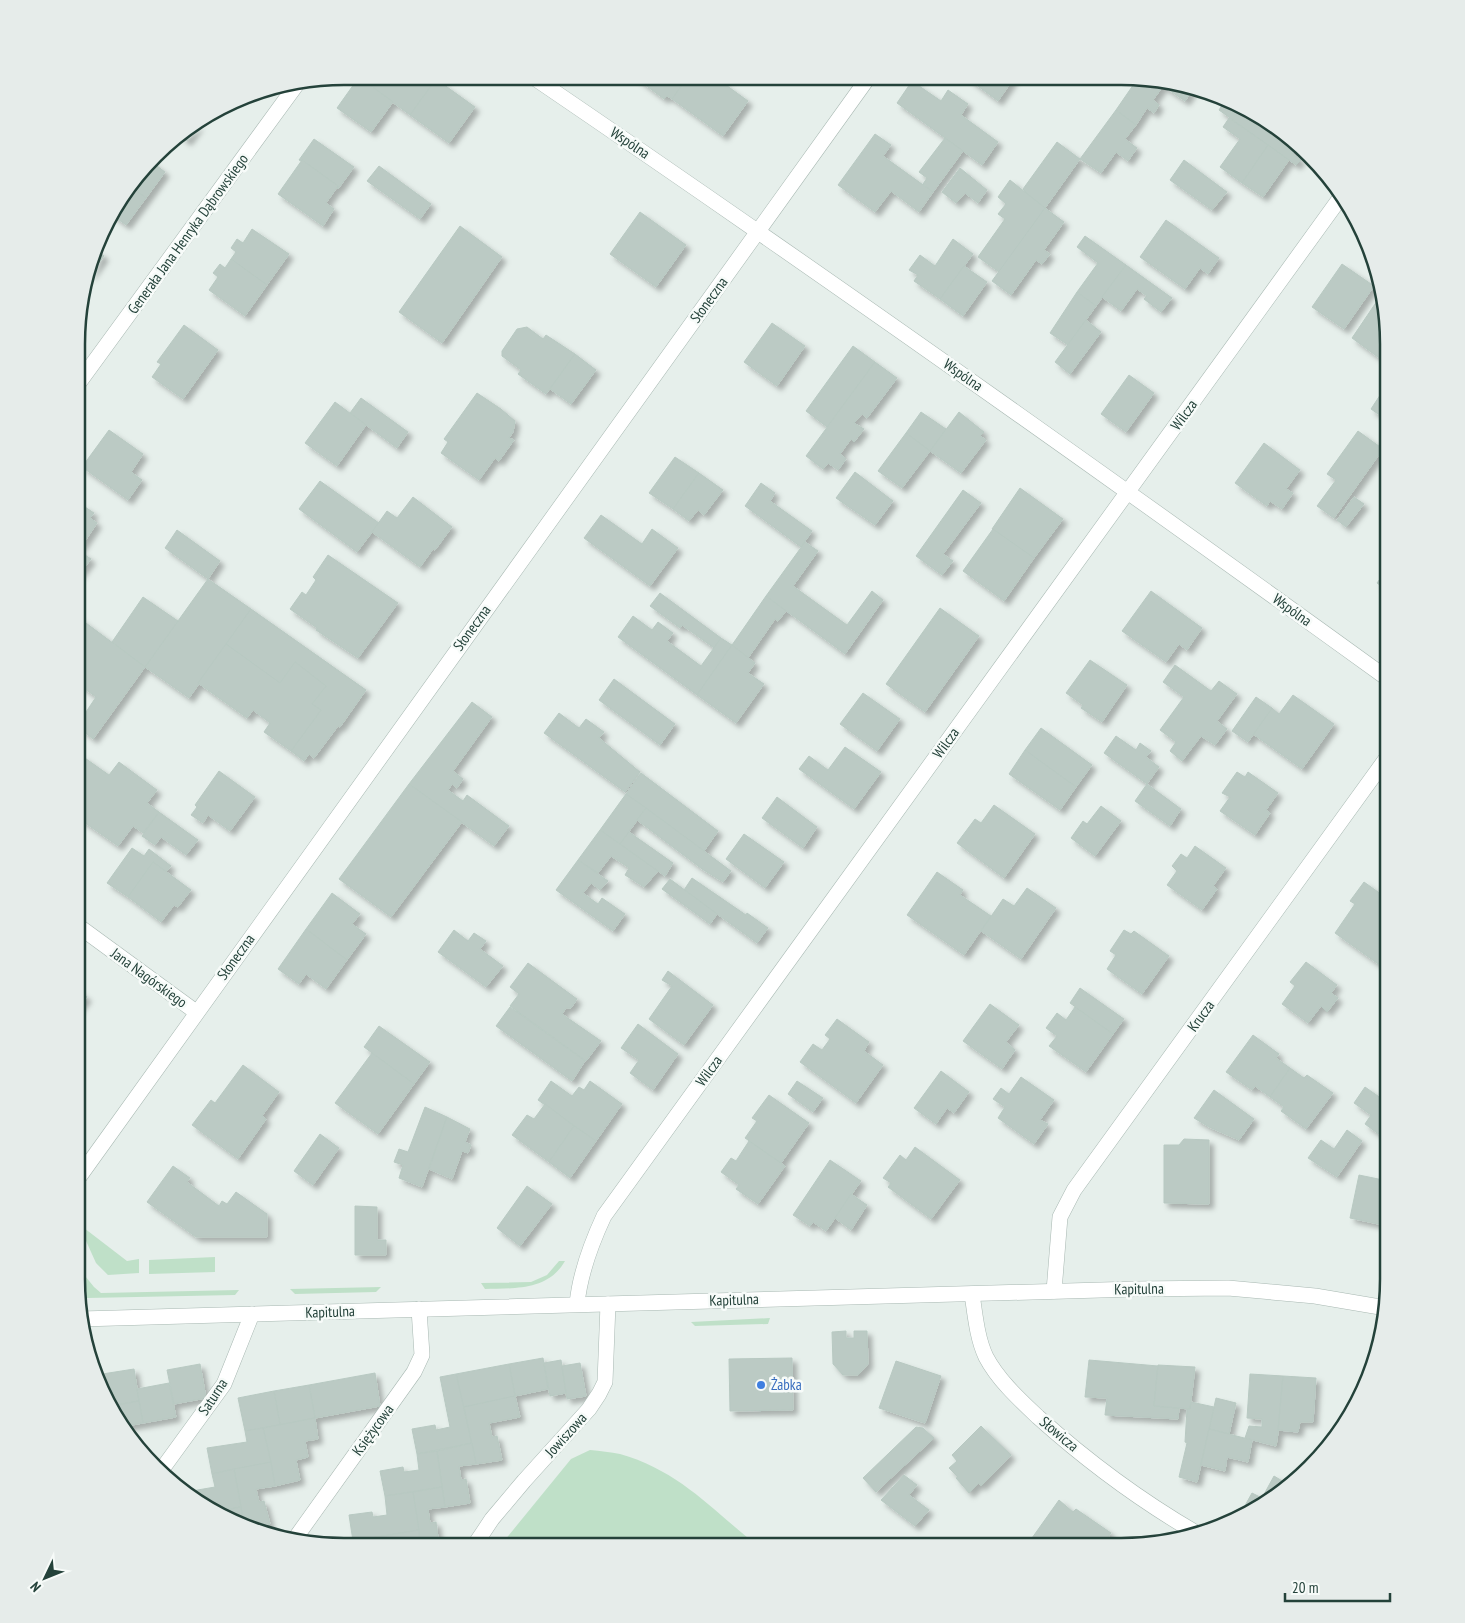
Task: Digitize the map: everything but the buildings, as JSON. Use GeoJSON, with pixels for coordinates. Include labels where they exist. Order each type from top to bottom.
{"type":"FeatureCollection","features":[{"type":"Feature","properties":{"kind":"street","name":"Wspólna"},"geometry":{"type":"LineString","coordinates":[[545,85],[758,231],[1129,491],[1380,673]]}},
{"type":"Feature","properties":{"kind":"street","name":"Słoneczna"},"geometry":{"type":"LineString","coordinates":[[85,1169],[863,85]]}},
{"type":"Feature","properties":{"kind":"street","name":"Generała Jana Henryka Dąbrowskiego"},"geometry":{"type":"LineString","coordinates":[[85,374],[294,90]]}},
{"type":"Feature","properties":{"kind":"street","name":"Wilcza"},"geometry":{"type":"LineString","coordinates":[[577,1304],[579,1285],[588,1255],[604,1216],[1337,202]]}},
{"type":"Feature","properties":{"kind":"street","name":"Krucza"},"geometry":{"type":"LineString","coordinates":[[1054,1291],[1060,1217],[1074,1190],[1380,767]]}},
{"type":"Feature","properties":{"kind":"street","name":"Jana Nagórskiego"},"geometry":{"type":"LineString","coordinates":[[85,930],[196,1012]]}},
{"type":"Feature","properties":{"kind":"street","name":"Kapitulna"},"geometry":{"type":"LineString","coordinates":[[88,1319],[1054,1291],[1228,1288],[1315,1296],[1378,1307]]}},
{"type":"Feature","properties":{"kind":"street","name":"Słowicza"},"geometry":{"type":"LineString","coordinates":[[972,1294],[981,1344],[986,1357],[999,1376],[1024,1404],[1099,1468],[1190,1528]]}},
{"type":"Feature","properties":{"kind":"street","name":"Jowiszowa"},"geometry":{"type":"LineString","coordinates":[[480,1538],[499,1511],[589,1409],[599,1394],[605,1382],[608,1304]]}},
{"type":"Feature","properties":{"kind":"street","name":"Księżycowa"},"geometry":{"type":"LineString","coordinates":[[298,1534],[414,1372],[422,1355],[419,1309]]}},
{"type":"Feature","properties":{"kind":"street","name":"Saturna"},"geometry":{"type":"LineString","coordinates":[[165,1466],[224,1384],[252,1314]]}},
{"type":"Feature","properties":{"kind":"green space"},"geometry":{"type":"Polygon","coordinates":[[[85,1229],[127,1261],[139,1259],[139,1273],[108,1275],[96,1263],[85,1239],[85,1229]]]}},
{"type":"Feature","properties":{"kind":"green space"},"geometry":{"type":"Polygon","coordinates":[[[215,1257],[215,1272],[149,1274],[149,1260],[215,1257]]]}},
{"type":"Feature","properties":{"kind":"green space"},"geometry":{"type":"Polygon","coordinates":[[[559,1261],[565,1261],[558,1271],[540,1283],[530,1286],[485,1289],[481,1283],[531,1282],[547,1275],[559,1261]]]}},
{"type":"Feature","properties":{"kind":"green space"},"geometry":{"type":"Polygon","coordinates":[[[85,1276],[101,1293],[239,1290],[235,1295],[87,1298],[85,1276]]]}},
{"type":"Feature","properties":{"kind":"green space"},"geometry":{"type":"Polygon","coordinates":[[[381,1287],[376,1292],[295,1294],[290,1289],[381,1287]]]}},
{"type":"Feature","properties":{"kind":"green space"},"geometry":{"type":"Polygon","coordinates":[[[770,1318],[768,1324],[695,1326],[691,1322],[770,1318]]]}},
{"type":"Feature","properties":{"kind":"green space"},"geometry":{"type":"Polygon","coordinates":[[[590,1450],[620,1454],[641,1461],[678,1481],[748,1538],[507,1538],[571,1459],[590,1450]]]}},
{"type":"Feature","properties":{"kind":"place","name":"Żabka"},"geometry":{"type":"Point","coordinates":[761,1385]}}]}
